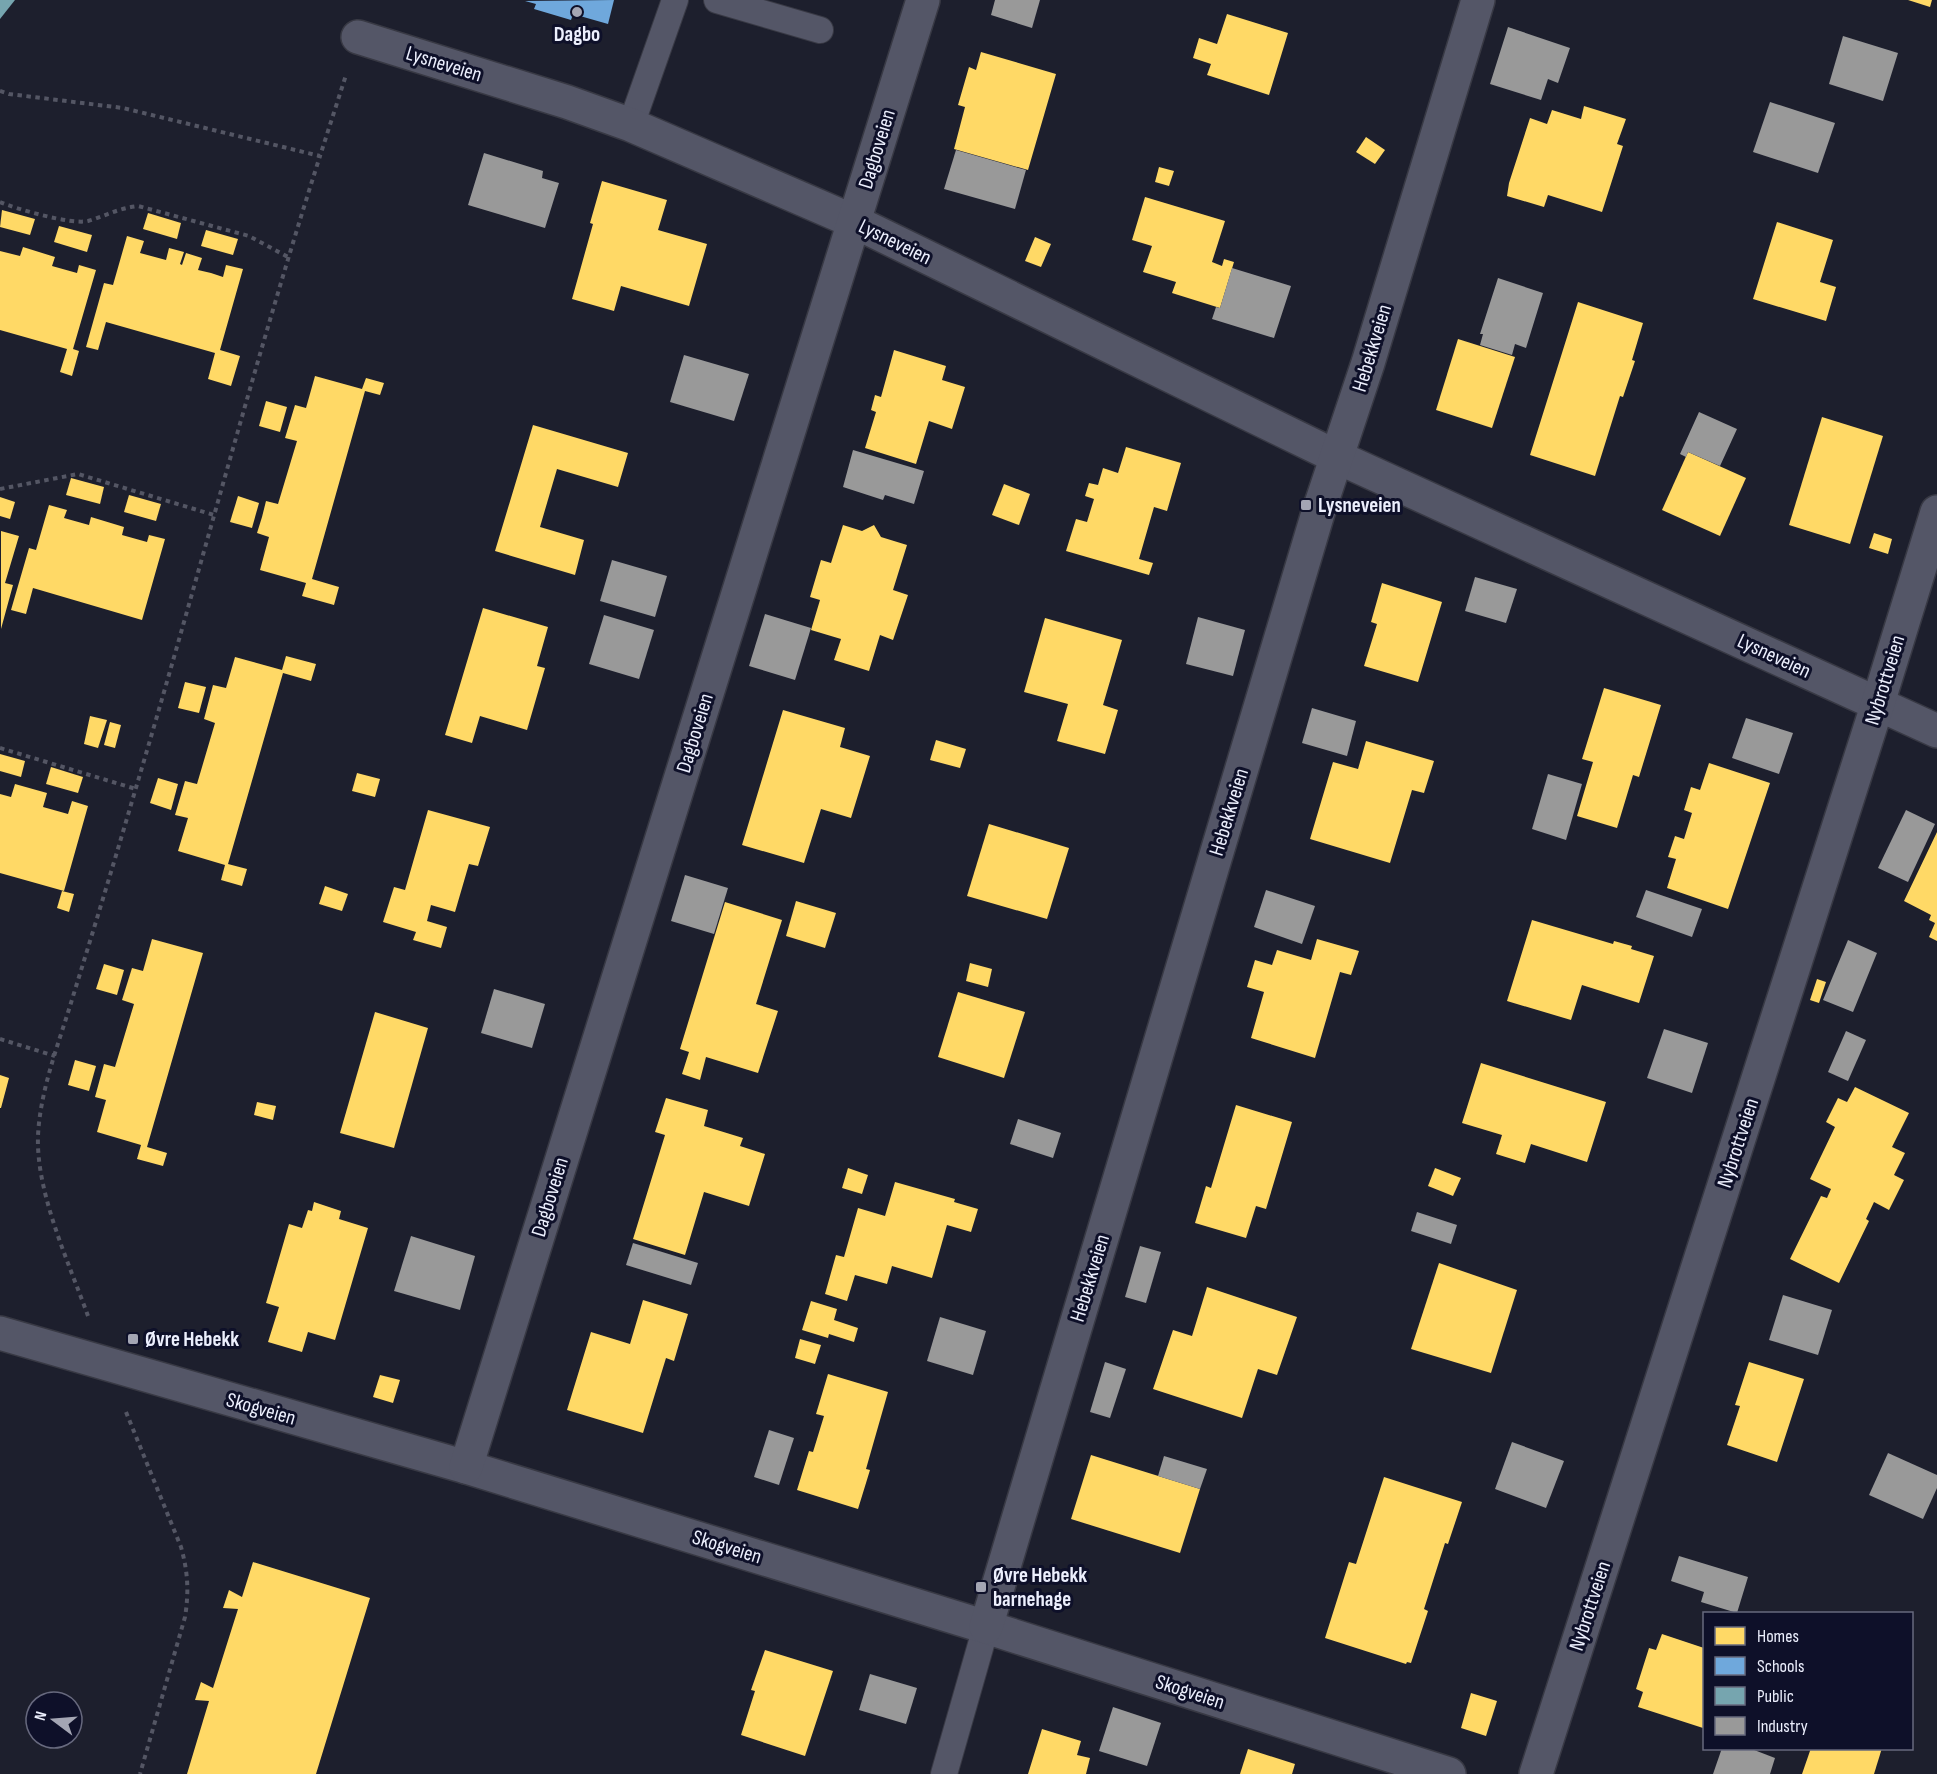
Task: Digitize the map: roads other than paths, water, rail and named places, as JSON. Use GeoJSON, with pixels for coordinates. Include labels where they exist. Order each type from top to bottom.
{"type":"FeatureCollection","features":[{"type":"Feature","properties":{"kind":"street","name":"Dagboveien"},"geometry":{"type":"LineString","coordinates":[[466,1467],[923,0]]}},
{"type":"Feature","properties":{"kind":"street","name":"Hebekkveien"},"geometry":{"type":"LineString","coordinates":[[986,1627],[1318,513],[1368,363],[1478,0]]}},
{"type":"Feature","properties":{"kind":"street","name":"Lysneveien"},"geometry":{"type":"LineString","coordinates":[[358,37],[567,102],[631,125],[855,222],[1337,457],[1937,731]]}},
{"type":"Feature","properties":{"kind":"street","name":"Nybrottveien"},"geometry":{"type":"LineString","coordinates":[[1536,1774],[1937,512]]}},
{"type":"Feature","properties":{"kind":"street","name":"Skogveien"},"geometry":{"type":"LineString","coordinates":[[0,1333],[466,1467],[986,1627],[1449,1774]]}},
{"type":"Feature","properties":{"kind":"lane"},"geometry":{"type":"LineString","coordinates":[[631,125],[675,0]]}},
{"type":"Feature","properties":{"kind":"lane"},"geometry":{"type":"LineString","coordinates":[[717,0],[820,30]]}},
{"type":"Feature","properties":{"kind":"lane"},"geometry":{"type":"LineString","coordinates":[[944,1774],[986,1627]]}},
{"type":"Feature","properties":{"kind":"place","name":"Dagbo"},"geometry":{"type":"Point","coordinates":[577,12]}},
{"type":"Feature","properties":{"kind":"place","name":"Lysneveien"},"geometry":{"type":"Point","coordinates":[1306,505]}},
{"type":"Feature","properties":{"kind":"place","name":"Øvre Hebekk"},"geometry":{"type":"Point","coordinates":[133,1339]}},
{"type":"Feature","properties":{"kind":"place","name":"Øvre Hebekk barnehage"},"geometry":{"type":"Point","coordinates":[981,1587]}}]}
